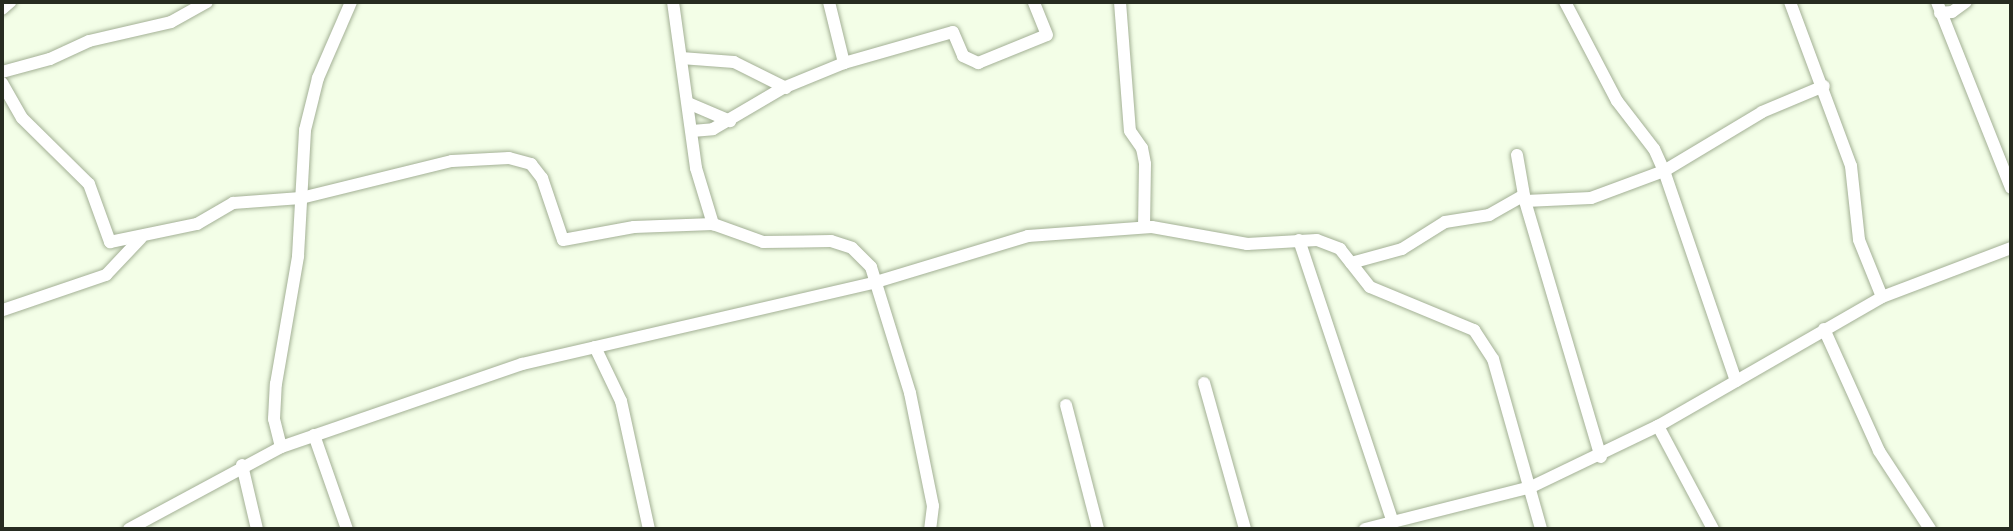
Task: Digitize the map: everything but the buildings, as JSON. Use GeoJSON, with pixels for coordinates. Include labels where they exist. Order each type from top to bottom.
{"type":"FeatureCollection","features":[{"type":"Feature","properties":{"kind":"street"},"geometry":{"type":"LineString","coordinates":[[2,9],[10,2]]}},
{"type":"Feature","properties":{"kind":"street"},"geometry":{"type":"LineString","coordinates":[[2,72],[50,59],[89,41],[171,22],[207,2]]}},
{"type":"Feature","properties":{"kind":"street"},"geometry":{"type":"LineString","coordinates":[[281,447],[274,419],[276,384],[293,298],[307,116],[351,2]]}},
{"type":"Feature","properties":{"kind":"street"},"geometry":{"type":"LineString","coordinates":[[673,2],[696,168],[713,224]]}},
{"type":"Feature","properties":{"kind":"street"},"geometry":{"type":"LineString","coordinates":[[829,2],[844,63]]}},
{"type":"Feature","properties":{"kind":"street"},"geometry":{"type":"LineString","coordinates":[[692,131],[713,129],[786,88],[844,63],[953,32],[964,56],[978,63],[1047,35],[1034,2]]}},
{"type":"Feature","properties":{"kind":"street"},"geometry":{"type":"LineString","coordinates":[[1120,2],[1130,131],[1142,148],[1145,164],[1144,227]]}},
{"type":"Feature","properties":{"kind":"street"},"geometry":{"type":"LineString","coordinates":[[1565,2],[1617,101],[1654,149],[1664,171],[1736,381]]}},
{"type":"Feature","properties":{"kind":"street"},"geometry":{"type":"LineString","coordinates":[[1939,7],[1952,12],[1966,2]]}},
{"type":"Feature","properties":{"kind":"street"},"geometry":{"type":"LineString","coordinates":[[1793,3],[1824,86],[1855,182],[1859,240],[1882,297]]}},
{"type":"Feature","properties":{"kind":"street"},"geometry":{"type":"LineString","coordinates":[[1939,7],[2011,188]]}},
{"type":"Feature","properties":{"kind":"street"},"geometry":{"type":"LineString","coordinates":[[681,58],[734,62],[786,88]]}},
{"type":"Feature","properties":{"kind":"street"},"geometry":{"type":"LineString","coordinates":[[2,83],[22,118],[89,184],[110,242],[141,238],[197,224],[233,203],[301,198],[452,161],[509,158],[531,164],[542,178],[562,240],[634,227],[713,224],[762,242],[841,244],[871,267],[876,282],[923,438],[933,506],[930,529]]}},
{"type":"Feature","properties":{"kind":"street"},"geometry":{"type":"LineString","coordinates":[[1352,263],[1402,249],[1445,222],[1489,215],[1525,198],[1591,198],[1664,171],[1762,112],[1824,86]]}},
{"type":"Feature","properties":{"kind":"street"},"geometry":{"type":"LineString","coordinates":[[688,103],[730,121]]}},
{"type":"Feature","properties":{"kind":"street"},"geometry":{"type":"LineString","coordinates":[[1517,155],[1525,198],[1601,457]]}},
{"type":"Feature","properties":{"kind":"street"},"geometry":{"type":"LineString","coordinates":[[129,529],[242,465],[281,447],[522,364],[876,282],[1028,236],[1144,227],[1247,244],[1299,240],[1340,249],[1370,287],[1474,330],[1493,359],[1541,529]]}},
{"type":"Feature","properties":{"kind":"street"},"geometry":{"type":"LineString","coordinates":[[3,310],[106,275],[141,238]]}},
{"type":"Feature","properties":{"kind":"street"},"geometry":{"type":"LineString","coordinates":[[1299,240],[1394,522]]}},
{"type":"Feature","properties":{"kind":"street"},"geometry":{"type":"LineString","coordinates":[[1365,529],[1531,487],[1601,457],[1882,297],[2011,248]]}},
{"type":"Feature","properties":{"kind":"street"},"geometry":{"type":"LineString","coordinates":[[1824,329],[1879,451],[1930,529]]}},
{"type":"Feature","properties":{"kind":"street"},"geometry":{"type":"LineString","coordinates":[[596,346],[621,401],[649,529]]}},
{"type":"Feature","properties":{"kind":"street"},"geometry":{"type":"LineString","coordinates":[[1204,383],[1245,529]]}},
{"type":"Feature","properties":{"kind":"street"},"geometry":{"type":"LineString","coordinates":[[1066,405],[1098,529]]}},
{"type":"Feature","properties":{"kind":"street"},"geometry":{"type":"LineString","coordinates":[[1658,426],[1713,529]]}},
{"type":"Feature","properties":{"kind":"street"},"geometry":{"type":"LineString","coordinates":[[314,435],[347,529]]}},
{"type":"Feature","properties":{"kind":"street"},"geometry":{"type":"LineString","coordinates":[[242,465],[255,523],[247,529]]}}]}
